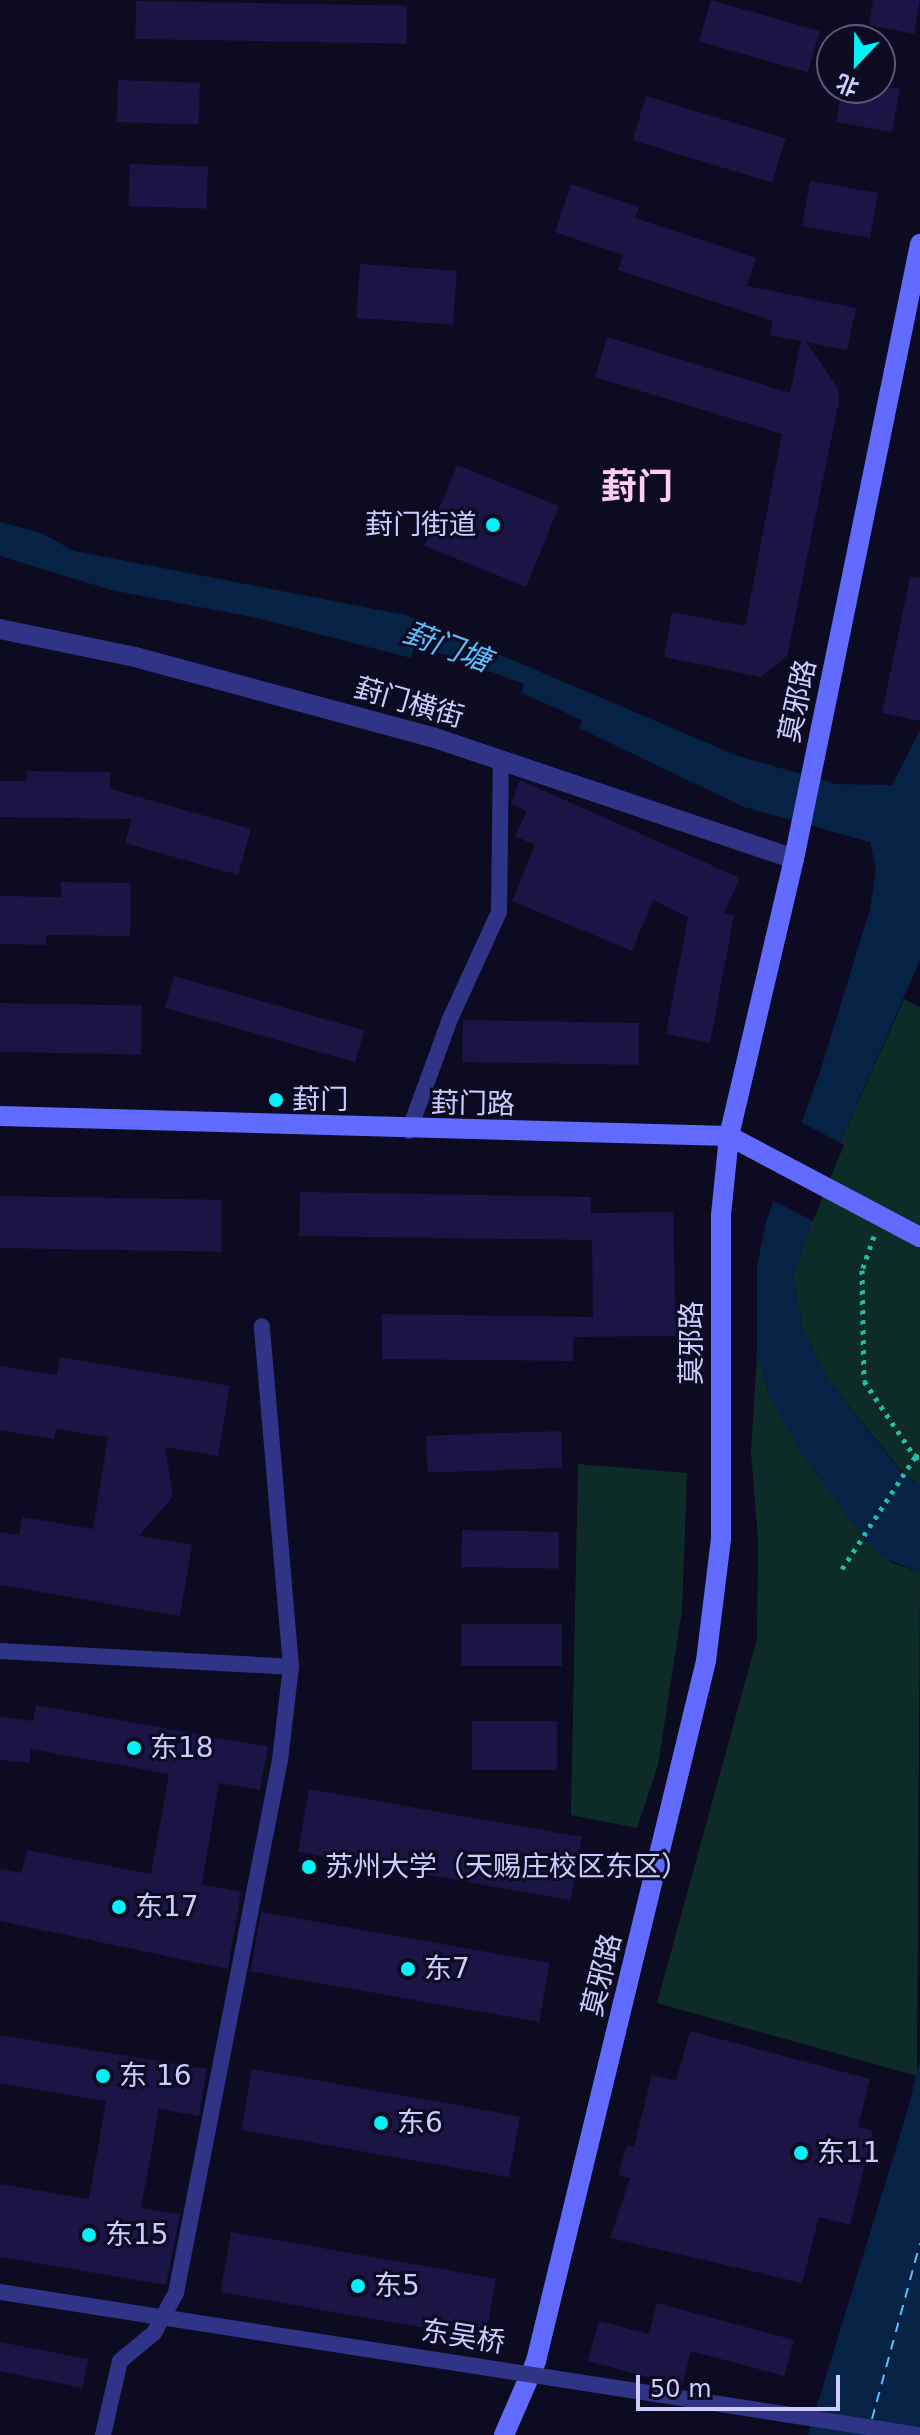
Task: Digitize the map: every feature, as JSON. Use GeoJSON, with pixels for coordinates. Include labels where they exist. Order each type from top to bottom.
{"type":"FeatureCollection","features":[{"type":"Feature","properties":{"kind":"main road","name":"莫邪路"},"geometry":{"type":"LineString","coordinates":[[504,2435],[536,2361],[708,1646],[721,1538],[721,1215],[729,1136],[794,859],[920,244]]}},
{"type":"Feature","properties":{"kind":"main road","name":"葑门路"},"geometry":{"type":"LineString","coordinates":[[0,1116],[409,1131],[729,1136],[920,1237]]}},
{"type":"Feature","properties":{"kind":"street","name":"葑门横街"},"geometry":{"type":"LineString","coordinates":[[0,629],[135,657],[501,759],[794,859]]}},
{"type":"Feature","properties":{"kind":"lane"},"geometry":{"type":"LineString","coordinates":[[409,1131],[450,1019],[499,912],[501,759]]}},
{"type":"Feature","properties":{"kind":"lane"},"geometry":{"type":"LineString","coordinates":[[103,2435],[120,2361],[154,2333],[176,2293],[259,1885],[291,1667],[262,1326]]}},
{"type":"Feature","properties":{"kind":"lane"},"geometry":{"type":"LineString","coordinates":[[0,1651],[291,1667]]}},
{"type":"Feature","properties":{"kind":"lane","name":"东吴桥"},"geometry":{"type":"LineString","coordinates":[[0,2292],[918,2435]]}},
{"type":"Feature","properties":{"kind":"path"},"geometry":{"type":"LineString","coordinates":[[881,1217],[862,1270],[864,1381],[918,1457]]}},
{"type":"Feature","properties":{"kind":"path"},"geometry":{"type":"LineString","coordinates":[[842,1569],[920,1450]]}},
{"type":"Feature","properties":{"kind":"green space"},"geometry":{"type":"Polygon","coordinates":[[[904,999],[920,1007],[920,1486],[899,1468],[830,1382],[803,1329],[793,1276],[834,1157],[904,999]]]}},
{"type":"Feature","properties":{"kind":"green space"},"geometry":{"type":"Polygon","coordinates":[[[757,1354],[770,1397],[801,1452],[854,1525],[892,1563],[920,1572],[917,2076],[657,2003],[757,1639],[758,1540],[751,1451],[757,1354]]]}},
{"type":"Feature","properties":{"kind":"green space"},"geometry":{"type":"Polygon","coordinates":[[[578,1464],[687,1473],[682,1610],[658,1765],[637,1828],[571,1815],[578,1464]]]}},
{"type":"Feature","properties":{"kind":"water","name":"葑门塘"},"geometry":{"type":"Polygon","coordinates":[[[0,522],[41,533],[74,551],[406,615],[738,756],[836,784],[892,785],[920,730],[920,960],[834,1157],[793,1276],[803,1329],[830,1382],[898,1468],[920,1486],[920,1572],[881,1557],[854,1525],[801,1452],[770,1397],[757,1354],[757,1266],[766,1222],[820,1072],[870,909],[876,868],[870,842],[744,807],[579,728],[582,720],[522,693],[524,684],[415,644],[411,658],[257,618],[111,590],[0,556],[0,522]]]}},
{"type":"Feature","properties":{"kind":"water"},"geometry":{"type":"Polygon","coordinates":[[[920,2061],[920,2435],[808,2435],[908,2109],[920,2061]]]}},
{"type":"Feature","properties":{"kind":"pier"},"geometry":{"type":"Polygon","coordinates":[[[799,1121],[844,1145],[813,1221],[770,1199],[799,1121]]]}},
{"type":"Feature","properties":{"kind":"building"},"geometry":{"type":"Polygon","coordinates":[[[711,0],[816,30],[816,44],[808,72],[699,41],[711,0]]]}},
{"type":"Feature","properties":{"kind":"building"},"geometry":{"type":"Polygon","coordinates":[[[873,0],[920,0],[914,34],[896,30],[896,24],[869,24],[873,0]]]}},
{"type":"Feature","properties":{"kind":"building"},"geometry":{"type":"Polygon","coordinates":[[[136,1],[407,6],[406,44],[135,39],[136,1]]]}},
{"type":"Feature","properties":{"kind":"building"},"geometry":{"type":"Polygon","coordinates":[[[118,80],[200,83],[198,125],[117,122],[118,80]]]}},
{"type":"Feature","properties":{"kind":"building"},"geometry":{"type":"Polygon","coordinates":[[[896,88],[900,88],[892,132],[836,122],[839,104],[896,104],[896,88]]]}},
{"type":"Feature","properties":{"kind":"building"},"geometry":{"type":"Polygon","coordinates":[[[646,96],[786,139],[772,183],[633,140],[646,96]]]}},
{"type":"Feature","properties":{"kind":"building"},"geometry":{"type":"Polygon","coordinates":[[[130,164],[208,167],[206,209],[129,206],[130,164]]]}},
{"type":"Feature","properties":{"kind":"building"},"geometry":{"type":"Polygon","coordinates":[[[810,181],[878,193],[870,238],[802,226],[810,181]]]}},
{"type":"Feature","properties":{"kind":"building"},"geometry":{"type":"Polygon","coordinates":[[[571,184],[639,207],[635,218],[756,258],[747,286],[856,308],[847,350],[806,342],[838,388],[839,401],[787,656],[761,677],[664,657],[672,612],[745,626],[782,434],[595,377],[607,337],[790,393],[801,341],[770,335],[773,321],[618,270],[623,255],[555,232],[571,184]]]}},
{"type":"Feature","properties":{"kind":"building"},"geometry":{"type":"Polygon","coordinates":[[[360,264],[457,271],[453,325],[356,318],[360,264]]]}},
{"type":"Feature","properties":{"kind":"building"},"geometry":{"type":"Polygon","coordinates":[[[457,465],[559,506],[526,587],[424,546],[457,465]]]}},
{"type":"Feature","properties":{"kind":"building"},"geometry":{"type":"Polygon","coordinates":[[[910,577],[920,578],[920,721],[882,713],[910,577]]]}},
{"type":"Feature","properties":{"kind":"building"},"geometry":{"type":"Polygon","coordinates":[[[27,771],[110,772],[110,789],[251,829],[238,875],[125,843],[132,819],[0,817],[0,781],[27,781],[27,771]]]}},
{"type":"Feature","properties":{"kind":"building"},"geometry":{"type":"Polygon","coordinates":[[[520,780],[740,878],[724,913],[734,915],[710,1043],[666,1034],[688,917],[653,900],[632,951],[512,901],[535,845],[515,836],[527,811],[511,804],[520,780]]]}},
{"type":"Feature","properties":{"kind":"building"},"geometry":{"type":"Polygon","coordinates":[[[61,882],[131,883],[130,936],[46,935],[46,945],[0,944],[0,896],[61,897],[61,882]]]}},
{"type":"Feature","properties":{"kind":"building"},"geometry":{"type":"Polygon","coordinates":[[[174,976],[364,1031],[355,1062],[165,1008],[174,976]]]}},
{"type":"Feature","properties":{"kind":"building"},"geometry":{"type":"Polygon","coordinates":[[[0,1003],[142,1005],[141,1054],[0,1052],[0,1003]]]}},
{"type":"Feature","properties":{"kind":"building"},"geometry":{"type":"Polygon","coordinates":[[[463,1020],[639,1023],[638,1065],[462,1062],[463,1020]]]}},
{"type":"Feature","properties":{"kind":"building"},"geometry":{"type":"Polygon","coordinates":[[[300,1192],[591,1197],[591,1213],[673,1212],[676,1336],[573,1337],[573,1361],[382,1359],[382,1314],[593,1317],[592,1240],[299,1236],[300,1192]]]}},
{"type":"Feature","properties":{"kind":"building"},"geometry":{"type":"Polygon","coordinates":[[[0,1196],[222,1200],[221,1252],[0,1248],[0,1196]]]}},
{"type":"Feature","properties":{"kind":"building"},"geometry":{"type":"Polygon","coordinates":[[[60,1357],[230,1386],[218,1456],[165,1447],[173,1496],[139,1536],[192,1545],[180,1616],[0,1585],[0,1532],[19,1535],[22,1517],[93,1529],[108,1437],[56,1429],[54,1439],[0,1430],[0,1366],[57,1375],[60,1357]]]}},
{"type":"Feature","properties":{"kind":"building"},"geometry":{"type":"Polygon","coordinates":[[[561,1431],[562,1468],[427,1473],[426,1436],[561,1431]]]}},
{"type":"Feature","properties":{"kind":"building"},"geometry":{"type":"Polygon","coordinates":[[[462,1530],[559,1532],[558,1569],[461,1567],[462,1530]]]}},
{"type":"Feature","properties":{"kind":"building"},"geometry":{"type":"Polygon","coordinates":[[[461,1624],[562,1624],[562,1666],[461,1666],[461,1624]]]}},
{"type":"Feature","properties":{"kind":"building"},"geometry":{"type":"Polygon","coordinates":[[[36,1705],[268,1747],[260,1790],[219,1783],[202,1884],[241,1892],[228,1969],[0,1921],[0,1869],[21,1873],[27,1850],[151,1874],[169,1774],[31,1749],[29,1763],[0,1760],[0,1717],[33,1721],[36,1705]]]}},
{"type":"Feature","properties":{"kind":"building"},"geometry":{"type":"Polygon","coordinates":[[[472,1721],[557,1721],[557,1770],[472,1770],[472,1721]]]}},
{"type":"Feature","properties":{"kind":"building"},"geometry":{"type":"Polygon","coordinates":[[[309,1789],[582,1837],[571,1900],[298,1852],[309,1789]]]}},
{"type":"Feature","properties":{"kind":"building","name":"东7"},"geometry":{"type":"Polygon","coordinates":[[[261,1912],[550,1963],[539,2022],[251,1971],[261,1912]]]}},
{"type":"Feature","properties":{"kind":"building"},"geometry":{"type":"Polygon","coordinates":[[[690,2031],[870,2079],[858,2127],[873,2131],[850,2225],[819,2217],[802,2283],[610,2238],[630,2178],[618,2175],[627,2145],[634,2147],[652,2075],[676,2081],[690,2031]]]}},
{"type":"Feature","properties":{"kind":"building"},"geometry":{"type":"Polygon","coordinates":[[[0,2035],[207,2069],[199,2116],[159,2109],[141,2208],[180,2214],[166,2285],[0,2257],[0,2184],[89,2199],[106,2101],[0,2083],[0,2035]]]}},
{"type":"Feature","properties":{"kind":"building","name":"东6"},"geometry":{"type":"Polygon","coordinates":[[[252,2069],[520,2116],[509,2177],[241,2130],[252,2069]]]}},
{"type":"Feature","properties":{"kind":"building","name":"东5"},"geometry":{"type":"Polygon","coordinates":[[[231,2232],[496,2279],[485,2339],[220,2292],[231,2232]]]}},
{"type":"Feature","properties":{"kind":"building"},"geometry":{"type":"Polygon","coordinates":[[[657,2303],[794,2340],[784,2376],[691,2351],[682,2386],[588,2361],[599,2321],[649,2334],[657,2303]]]}},
{"type":"Feature","properties":{"kind":"building"},"geometry":{"type":"Polygon","coordinates":[[[0,2342],[88,2359],[83,2388],[0,2372],[0,2342]]]}},
{"type":"Feature","properties":{"kind":"ferry route"},"geometry":{"type":"LineString","coordinates":[[872,2419],[920,2243]]}},
{"type":"Feature","properties":{"kind":"place","name":"葑门街道"},"geometry":{"type":"Point","coordinates":[493,525]}},
{"type":"Feature","properties":{"kind":"place","name":"葑门"},"geometry":{"type":"Point","coordinates":[276,1100]}},
{"type":"Feature","properties":{"kind":"place","name":"东18"},"geometry":{"type":"Point","coordinates":[134,1748]}},
{"type":"Feature","properties":{"kind":"place","name":"苏州大学（天赐庄校区东区）"},"geometry":{"type":"Point","coordinates":[309,1867]}},
{"type":"Feature","properties":{"kind":"place","name":"东17"},"geometry":{"type":"Point","coordinates":[119,1907]}},
{"type":"Feature","properties":{"kind":"place","name":"东7"},"geometry":{"type":"Point","coordinates":[408,1969]}},
{"type":"Feature","properties":{"kind":"place","name":"东 16"},"geometry":{"type":"Point","coordinates":[103,2076]}},
{"type":"Feature","properties":{"kind":"place","name":"东6"},"geometry":{"type":"Point","coordinates":[381,2123]}},
{"type":"Feature","properties":{"kind":"place","name":"东11"},"geometry":{"type":"Point","coordinates":[801,2153]}},
{"type":"Feature","properties":{"kind":"place","name":"东15"},"geometry":{"type":"Point","coordinates":[89,2235]}},
{"type":"Feature","properties":{"kind":"place","name":"东5"},"geometry":{"type":"Point","coordinates":[358,2286]}},
{"type":"Feature","properties":{"kind":"district","name":"葑门"},"geometry":{"type":"Point","coordinates":[637,487]}}]}
